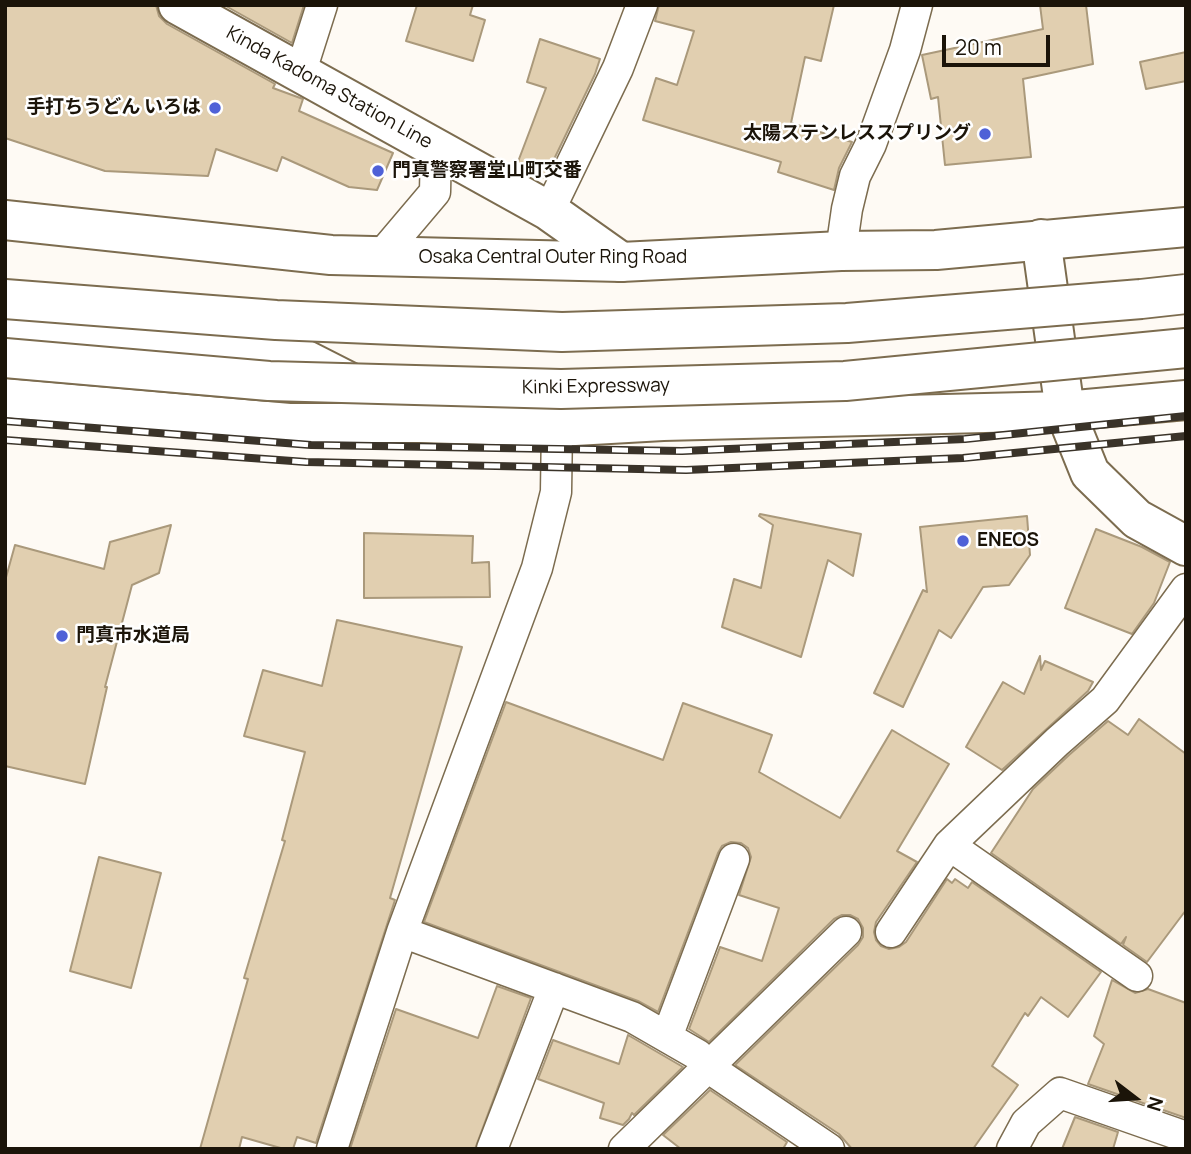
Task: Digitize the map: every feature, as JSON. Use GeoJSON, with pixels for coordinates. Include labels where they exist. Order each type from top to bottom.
{"type":"FeatureCollection","features":[{"type":"Feature","properties":{"kind":"main road","name":"Kinda Kadoma Station Line"},"geometry":{"type":"LineString","coordinates":[[178,5],[549,211],[621,262]]}},
{"type":"Feature","properties":{"kind":"main road","name":"Osaka Central Outer Ring Road"},"geometry":{"type":"LineString","coordinates":[[5,220],[331,256],[621,262],[841,251],[936,250],[1186,226]]}},
{"type":"Feature","properties":{"kind":"main road"},"geometry":{"type":"LineString","coordinates":[[1041,239],[1065,411],[1090,473],[1137,519],[1186,546]]}},
{"type":"Feature","properties":{"kind":"main road"},"geometry":{"type":"LineString","coordinates":[[5,299],[276,320],[562,332],[847,323],[1186,294]]}},
{"type":"Feature","properties":{"kind":"main road"},"geometry":{"type":"LineString","coordinates":[[5,332],[300,357],[421,423]]}},
{"type":"Feature","properties":{"kind":"main road","name":"Kinki Expressway"},"geometry":{"type":"LineString","coordinates":[[5,358],[269,381],[561,389],[845,381],[1186,348]]}},
{"type":"Feature","properties":{"kind":"main road"},"geometry":{"type":"LineString","coordinates":[[5,398],[289,423],[557,427],[663,421],[1065,411],[1186,400]]}},
{"type":"Feature","properties":{"kind":"street"},"geometry":{"type":"LineString","coordinates":[[301,71],[322,5]]}},
{"type":"Feature","properties":{"kind":"street"},"geometry":{"type":"LineString","coordinates":[[549,211],[618,68],[642,5]]}},
{"type":"Feature","properties":{"kind":"street"},"geometry":{"type":"LineString","coordinates":[[841,251],[855,176],[871,144],[905,50],[917,5]]}},
{"type":"Feature","properties":{"kind":"street"},"geometry":{"type":"LineString","coordinates":[[380,257],[435,192],[436,147]]}},
{"type":"Feature","properties":{"kind":"street"},"geometry":{"type":"LineString","coordinates":[[332,1149],[402,932],[537,568],[556,492],[557,427]]}},
{"type":"Feature","properties":{"kind":"street"},"geometry":{"type":"LineString","coordinates":[[891,932],[950,845],[1057,742],[1105,700],[1186,589]]}},
{"type":"Feature","properties":{"kind":"street"},"geometry":{"type":"LineString","coordinates":[[950,845],[1137,976]]}},
{"type":"Feature","properties":{"kind":"street"},"geometry":{"type":"LineString","coordinates":[[667,1037],[734,859]]}},
{"type":"Feature","properties":{"kind":"street"},"geometry":{"type":"LineString","coordinates":[[402,932],[632,1017],[698,1055],[709,1068],[829,1149]]}},
{"type":"Feature","properties":{"kind":"street"},"geometry":{"type":"LineString","coordinates":[[624,1149],[846,932]]}},
{"type":"Feature","properties":{"kind":"street"},"geometry":{"type":"LineString","coordinates":[[492,1149],[554,988]]}},
{"type":"Feature","properties":{"kind":"street"},"geometry":{"type":"LineString","coordinates":[[1012,1149],[1026,1123],[1060,1093],[1186,1137]]}},
{"type":"Feature","properties":{"kind":"building"},"geometry":{"type":"Polygon","coordinates":[[[5,5],[156,5],[159,16],[167,24],[275,84],[273,88],[303,99],[299,111],[393,153],[377,190],[349,187],[282,157],[277,171],[216,149],[208,176],[105,171],[5,138],[5,5]]]}},
{"type":"Feature","properties":{"kind":"building"},"geometry":{"type":"Polygon","coordinates":[[[224,5],[304,5],[292,43],[224,5]]]}},
{"type":"Feature","properties":{"kind":"building"},"geometry":{"type":"Polygon","coordinates":[[[417,5],[473,5],[470,15],[485,20],[473,61],[406,41],[417,5]]]}},
{"type":"Feature","properties":{"kind":"building"},"geometry":{"type":"Polygon","coordinates":[[[659,5],[834,5],[821,61],[805,57],[791,123],[852,142],[839,168],[834,190],[778,172],[781,162],[643,120],[656,78],[677,85],[694,31],[655,21],[659,5]]]}},
{"type":"Feature","properties":{"kind":"building"},"geometry":{"type":"Polygon","coordinates":[[[1040,5],[1086,5],[1093,64],[1023,79],[1031,157],[945,165],[938,97],[931,99],[922,55],[1043,29],[1040,5]]]}},
{"type":"Feature","properties":{"kind":"building"},"geometry":{"type":"Polygon","coordinates":[[[540,39],[600,59],[545,178],[516,167],[546,88],[527,82],[540,39]]]}},
{"type":"Feature","properties":{"kind":"building"},"geometry":{"type":"Polygon","coordinates":[[[1186,52],[1186,81],[1146,89],[1140,62],[1186,52]]]}},
{"type":"Feature","properties":{"kind":"building"},"geometry":{"type":"Polygon","coordinates":[[[760,514],[861,534],[853,576],[828,560],[801,657],[722,627],[734,579],[761,588],[773,525],[759,516],[760,514]]]}},
{"type":"Feature","properties":{"kind":"building"},"geometry":{"type":"Polygon","coordinates":[[[1027,516],[1030,555],[1009,585],[983,587],[951,638],[939,630],[903,707],[874,693],[923,590],[927,592],[920,527],[1027,516]]]}},
{"type":"Feature","properties":{"kind":"building","name":"門真市水道局"},"geometry":{"type":"Polygon","coordinates":[[[171,525],[159,573],[132,585],[105,687],[85,784],[5,766],[5,581],[15,545],[104,569],[110,542],[171,525]]]}},
{"type":"Feature","properties":{"kind":"building"},"geometry":{"type":"Polygon","coordinates":[[[1096,529],[1142,547],[1170,562],[1154,603],[1132,634],[1065,608],[1096,529]]]}},
{"type":"Feature","properties":{"kind":"building"},"geometry":{"type":"Polygon","coordinates":[[[364,533],[473,536],[472,563],[489,562],[490,597],[364,598],[364,533]]]}},
{"type":"Feature","properties":{"kind":"building"},"geometry":{"type":"Polygon","coordinates":[[[337,620],[462,647],[390,898],[395,900],[316,1143],[297,1137],[293,1149],[284,1149],[242,1137],[239,1149],[200,1149],[248,979],[244,978],[285,841],[282,840],[305,752],[244,736],[263,670],[322,686],[337,620]]]}},
{"type":"Feature","properties":{"kind":"building"},"geometry":{"type":"Polygon","coordinates":[[[1040,656],[1041,670],[1045,661],[1093,682],[1088,691],[1002,770],[966,747],[1003,682],[1024,694],[1040,656]]]}},
{"type":"Feature","properties":{"kind":"building"},"geometry":{"type":"Polygon","coordinates":[[[506,702],[663,760],[683,703],[772,735],[759,772],[840,818],[892,730],[949,764],[897,851],[917,862],[876,922],[874,932],[881,946],[889,949],[906,942],[947,879],[952,883],[955,879],[968,888],[972,882],[1101,972],[1068,1017],[1041,997],[1028,1016],[1025,1013],[992,1066],[1018,1085],[973,1149],[852,1149],[839,1134],[735,1065],[858,945],[863,937],[863,928],[858,919],[842,915],[834,919],[709,1042],[689,1029],[720,947],[762,961],[779,908],[739,895],[751,857],[748,848],[741,843],[731,842],[722,846],[718,853],[658,1012],[638,1001],[424,922],[506,702]]]}},
{"type":"Feature","properties":{"kind":"building"},"geometry":{"type":"Polygon","coordinates":[[[1139,719],[1186,754],[1186,910],[1147,962],[1123,945],[1126,937],[1121,944],[991,853],[1033,789],[1069,755],[1108,721],[1128,735],[1139,719]]]}},
{"type":"Feature","properties":{"kind":"building"},"geometry":{"type":"Polygon","coordinates":[[[99,857],[161,873],[131,988],[70,971],[99,857]]]}},
{"type":"Feature","properties":{"kind":"building"},"geometry":{"type":"Polygon","coordinates":[[[1112,980],[1135,993],[1148,989],[1186,1003],[1186,1118],[1088,1084],[1104,1044],[1094,1036],[1112,980]]]}},
{"type":"Feature","properties":{"kind":"building"},"geometry":{"type":"Polygon","coordinates":[[[497,986],[531,998],[475,1149],[350,1149],[396,1009],[478,1038],[497,986]]]}},
{"type":"Feature","properties":{"kind":"building"},"geometry":{"type":"Polygon","coordinates":[[[628,1035],[683,1067],[634,1115],[632,1113],[623,1125],[600,1118],[604,1103],[538,1079],[553,1040],[619,1064],[628,1035]]]}},
{"type":"Feature","properties":{"kind":"building"},"geometry":{"type":"Polygon","coordinates":[[[710,1090],[787,1142],[783,1149],[681,1149],[663,1135],[710,1090]]]}},
{"type":"Feature","properties":{"kind":"building"},"geometry":{"type":"Polygon","coordinates":[[[1075,1117],[1118,1132],[1113,1149],[1062,1149],[1075,1117]]]}},
{"type":"Feature","properties":{"kind":"railway"},"geometry":{"type":"LineString","coordinates":[[5,421],[311,445],[682,451],[965,439],[1186,416]]}},
{"type":"Feature","properties":{"kind":"railway"},"geometry":{"type":"LineString","coordinates":[[5,440],[306,462],[686,470],[963,458],[1186,436]]}},
{"type":"Feature","properties":{"kind":"place","name":"手打ちうどん いろは"},"geometry":{"type":"Point","coordinates":[215,108]}},
{"type":"Feature","properties":{"kind":"place","name":"太陽ステンレススプリング"},"geometry":{"type":"Point","coordinates":[985,134]}},
{"type":"Feature","properties":{"kind":"place","name":"門真警察署堂山町交番"},"geometry":{"type":"Point","coordinates":[378,171]}},
{"type":"Feature","properties":{"kind":"place","name":"ENEOS"},"geometry":{"type":"Point","coordinates":[963,541]}},
{"type":"Feature","properties":{"kind":"place","name":"門真市水道局"},"geometry":{"type":"Point","coordinates":[62,636]}}]}
